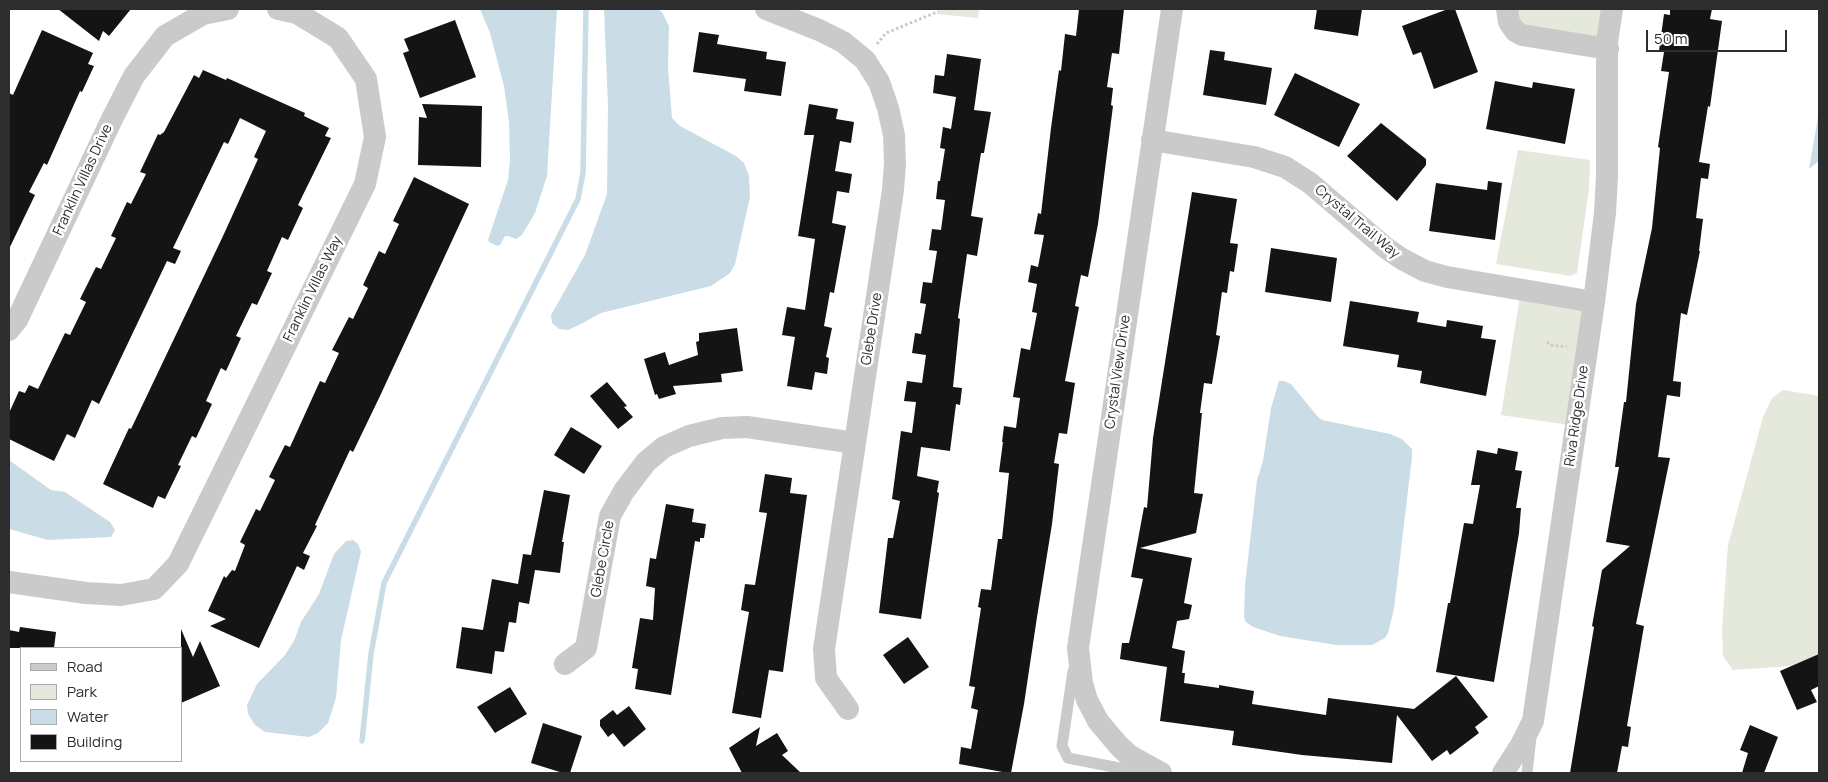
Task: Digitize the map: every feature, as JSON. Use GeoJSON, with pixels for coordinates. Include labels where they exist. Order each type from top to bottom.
{"type":"FeatureCollection","features":[{"type":"Feature","properties":{"kind":"street","name":"Franklin Villas Drive"},"geometry":{"type":"LineString","coordinates":[[9,330],[17,320],[134,76],[165,36],[203,14],[228,9]]}},
{"type":"Feature","properties":{"kind":"street","name":"Franklin Villas Way"},"geometry":{"type":"LineString","coordinates":[[9,582],[86,593],[121,595],[154,588],[178,564],[365,184],[375,137],[366,79],[338,38],[297,13],[278,9]]}},
{"type":"Feature","properties":{"kind":"street","name":"Glebe Drive"},"geometry":{"type":"LineString","coordinates":[[766,9],[819,30],[843,42],[865,60],[879,82],[888,108],[894,135],[895,163],[892,190],[824,649],[826,678],[848,709]]}},
{"type":"Feature","properties":{"kind":"street","name":"Crystal View Drive"},"geometry":{"type":"LineString","coordinates":[[1161,773],[1130,756],[1104,730],[1087,700],[1082,683],[1078,648],[1172,9]]}},
{"type":"Feature","properties":{"kind":"street"},"geometry":{"type":"LineString","coordinates":[[1507,9],[1509,22],[1515,31],[1522,35],[1608,49]]}},
{"type":"Feature","properties":{"kind":"street","name":"Riva Ridge Drive"},"geometry":{"type":"LineString","coordinates":[[1503,773],[1521,745],[1533,721],[1594,302],[1605,213],[1608,49],[1612,9]]}},
{"type":"Feature","properties":{"kind":"street","name":"Crystal Trail Way"},"geometry":{"type":"LineString","coordinates":[[1152,140],[1254,157],[1285,167],[1310,183],[1402,260],[1425,271],[1447,277],[1594,302]]}},
{"type":"Feature","properties":{"kind":"street","name":"Glebe Circle"},"geometry":{"type":"LineString","coordinates":[[565,664],[586,648],[610,516],[624,491],[646,462],[664,447],[689,436],[722,428],[747,427],[855,444]]}},
{"type":"Feature","properties":{"kind":"lane"},"geometry":{"type":"LineString","coordinates":[[1079,634],[1062,746],[1068,758],[1145,773]]}},
{"type":"Feature","properties":{"kind":"lane"},"geometry":{"type":"LineString","coordinates":[[1527,773],[1533,721]]}},
{"type":"Feature","properties":{"kind":"path"},"geometry":{"type":"LineString","coordinates":[[876,44],[886,33],[937,12]]}},
{"type":"Feature","properties":{"kind":"path"},"geometry":{"type":"LineString","coordinates":[[1547,342],[1567,348]]}},
{"type":"Feature","properties":{"kind":"green space"},"geometry":{"type":"Polygon","coordinates":[[[937,9],[979,9],[978,18],[937,14],[937,9]]]}},
{"type":"Feature","properties":{"kind":"green space"},"geometry":{"type":"Polygon","coordinates":[[[1507,9],[1612,9],[1607,42],[1531,37],[1507,9]]]}},
{"type":"Feature","properties":{"kind":"green space"},"geometry":{"type":"Polygon","coordinates":[[[1518,150],[1590,160],[1589,189],[1577,273],[1571,276],[1496,264],[1518,150]]]}},
{"type":"Feature","properties":{"kind":"green space"},"geometry":{"type":"Polygon","coordinates":[[[1521,290],[1594,302],[1576,426],[1501,415],[1521,290]]]}},
{"type":"Feature","properties":{"kind":"green space"},"geometry":{"type":"Polygon","coordinates":[[[1783,390],[1819,396],[1819,664],[1733,670],[1723,656],[1722,628],[1728,545],[1763,417],[1772,398],[1783,390]]]}},
{"type":"Feature","properties":{"kind":"water"},"geometry":{"type":"Polygon","coordinates":[[[480,9],[557,9],[547,176],[535,213],[522,235],[516,239],[505,236],[500,245],[497,246],[488,240],[508,180],[510,160],[509,122],[504,86],[490,33],[480,9]]]}},
{"type":"Feature","properties":{"kind":"water"},"geometry":{"type":"Polygon","coordinates":[[[604,9],[658,9],[662,12],[669,26],[668,68],[672,118],[680,126],[736,156],[744,163],[749,176],[750,197],[735,264],[730,273],[711,286],[601,313],[568,330],[559,329],[552,323],[551,315],[585,255],[607,194],[608,106],[604,9]]]}},
{"type":"Feature","properties":{"kind":"water"},"geometry":{"type":"Polygon","coordinates":[[[1819,111],[1819,161],[1809,169],[1819,111]]]}},
{"type":"Feature","properties":{"kind":"water"},"geometry":{"type":"Polygon","coordinates":[[[1279,381],[1291,384],[1322,420],[1390,434],[1402,439],[1412,449],[1394,609],[1385,638],[1372,645],[1336,645],[1280,636],[1253,627],[1246,622],[1244,617],[1245,585],[1257,480],[1263,461],[1271,408],[1279,381]]]}},
{"type":"Feature","properties":{"kind":"water"},"geometry":{"type":"Polygon","coordinates":[[[9,460],[51,490],[65,492],[110,522],[115,530],[111,537],[48,540],[9,529],[9,460]]]}},
{"type":"Feature","properties":{"kind":"water"},"geometry":{"type":"Polygon","coordinates":[[[353,540],[358,544],[361,552],[341,640],[336,698],[328,723],[318,733],[309,737],[265,732],[255,725],[248,714],[247,705],[257,684],[285,655],[294,641],[301,622],[319,594],[334,554],[346,541],[353,540]]]}},
{"type":"Feature","properties":{"kind":"building"},"geometry":{"type":"Polygon","coordinates":[[[58,9],[131,9],[109,36],[103,31],[99,41],[58,9]]]}},
{"type":"Feature","properties":{"kind":"building"},"geometry":{"type":"Polygon","coordinates":[[[1079,9],[1124,9],[1119,54],[1112,53],[1107,87],[1113,88],[1111,105],[1113,106],[1098,224],[1088,277],[1081,275],[1075,306],[1079,307],[1065,381],[1075,383],[1067,434],[1059,433],[1054,463],[1059,464],[1052,524],[1024,704],[1011,773],[1008,773],[959,764],[961,747],[971,749],[978,710],[971,708],[975,687],[969,686],[981,608],[978,607],[981,589],[991,590],[998,539],[1002,539],[1009,473],[999,472],[1004,426],[1016,428],[1020,398],[1013,397],[1021,348],[1030,350],[1037,313],[1032,312],[1037,284],[1028,282],[1031,265],[1038,267],[1044,235],[1034,234],[1038,213],[1041,214],[1065,34],[1076,36],[1079,9]]]}},
{"type":"Feature","properties":{"kind":"building"},"geometry":{"type":"Polygon","coordinates":[[[1317,9],[1362,9],[1358,36],[1314,29],[1317,9]]]}},
{"type":"Feature","properties":{"kind":"building"},"geometry":{"type":"Polygon","coordinates":[[[1448,9],[1455,9],[1478,72],[1434,89],[1421,52],[1413,55],[1402,26],[1448,9]]]}},
{"type":"Feature","properties":{"kind":"building"},"geometry":{"type":"Polygon","coordinates":[[[1670,9],[1712,9],[1710,19],[1722,21],[1710,107],[1708,106],[1699,162],[1710,164],[1708,179],[1701,178],[1696,218],[1703,219],[1700,251],[1687,315],[1681,313],[1673,381],[1681,382],[1680,397],[1667,395],[1658,457],[1670,458],[1636,624],[1644,626],[1627,726],[1631,727],[1628,747],[1622,746],[1617,773],[1570,773],[1602,570],[1630,546],[1606,542],[1619,467],[1615,467],[1624,402],[1626,402],[1636,304],[1652,228],[1660,148],[1658,147],[1669,72],[1661,71],[1664,52],[1659,51],[1664,14],[1670,15],[1670,9]]]}},
{"type":"Feature","properties":{"kind":"building"},"geometry":{"type":"Polygon","coordinates":[[[455,20],[476,77],[420,98],[403,53],[409,51],[404,39],[455,20]]]}},
{"type":"Feature","properties":{"kind":"building"},"geometry":{"type":"Polygon","coordinates":[[[42,30],[93,53],[88,64],[94,66],[82,92],[80,91],[47,165],[44,163],[29,192],[35,195],[9,249],[9,93],[13,95],[42,30]]]}},
{"type":"Feature","properties":{"kind":"building"},"geometry":{"type":"Polygon","coordinates":[[[699,32],[719,35],[717,44],[767,52],[766,59],[786,62],[781,96],[744,91],[746,79],[693,72],[699,32]]]}},
{"type":"Feature","properties":{"kind":"building"},"geometry":{"type":"Polygon","coordinates":[[[1210,50],[1225,52],[1224,60],[1272,68],[1266,105],[1203,95],[1210,50]]]}},
{"type":"Feature","properties":{"kind":"building"},"geometry":{"type":"Polygon","coordinates":[[[947,54],[981,59],[974,110],[991,112],[984,153],[981,153],[971,216],[983,218],[977,256],[967,254],[958,318],[960,319],[953,387],[962,388],[960,405],[956,404],[950,451],[921,447],[917,476],[939,481],[937,492],[939,493],[921,619],[879,613],[888,538],[893,538],[900,501],[892,499],[901,431],[912,433],[916,402],[904,401],[907,381],[922,383],[926,355],[912,353],[915,333],[921,334],[926,304],[920,303],[923,282],[932,283],[937,251],[929,250],[932,229],[941,230],[945,200],[936,199],[945,149],[940,148],[943,127],[951,129],[956,97],[933,93],[935,75],[944,76],[947,54]]]}},
{"type":"Feature","properties":{"kind":"building"},"geometry":{"type":"Polygon","coordinates":[[[203,70],[226,80],[227,78],[305,113],[304,116],[329,128],[325,136],[331,138],[298,205],[303,208],[288,240],[282,237],[267,271],[272,273],[257,305],[252,303],[236,336],[241,338],[226,371],[221,368],[206,401],[212,404],[196,438],[192,436],[178,465],[181,466],[165,499],[158,496],[153,508],[103,484],[223,236],[258,159],[254,157],[266,131],[240,118],[228,144],[224,142],[173,248],[181,251],[175,264],[167,261],[99,404],[92,400],[75,438],[67,434],[54,461],[9,439],[9,413],[19,391],[25,393],[29,385],[38,389],[65,333],[70,335],[86,302],[80,299],[96,267],[101,269],[116,238],[111,236],[127,202],[131,204],[146,174],[140,172],[158,134],[160,135],[164,132],[194,75],[199,78],[203,70]]]}},
{"type":"Feature","properties":{"kind":"building"},"geometry":{"type":"Polygon","coordinates":[[[1295,73],[1360,104],[1339,147],[1274,115],[1295,73]]]}},
{"type":"Feature","properties":{"kind":"building"},"geometry":{"type":"Polygon","coordinates":[[[1495,81],[1532,88],[1533,82],[1575,89],[1565,144],[1486,129],[1495,81]]]}},
{"type":"Feature","properties":{"kind":"building"},"geometry":{"type":"Polygon","coordinates":[[[422,104],[482,106],[481,167],[418,165],[419,117],[427,118],[422,104]]]}},
{"type":"Feature","properties":{"kind":"building"},"geometry":{"type":"Polygon","coordinates":[[[809,104],[838,109],[836,119],[854,122],[851,143],[840,141],[835,171],[852,174],[849,193],[837,191],[832,223],[846,226],[834,293],[830,292],[824,326],[832,328],[826,357],[829,358],[827,374],[815,372],[812,390],[787,386],[795,337],[782,335],[787,307],[805,310],[815,239],[798,236],[814,135],[804,135],[809,104]]]}},
{"type":"Feature","properties":{"kind":"building"},"geometry":{"type":"Polygon","coordinates":[[[1381,123],[1426,159],[1426,165],[1397,201],[1347,156],[1381,123]]]}},
{"type":"Feature","properties":{"kind":"building"},"geometry":{"type":"Polygon","coordinates":[[[414,177],[469,204],[380,396],[353,452],[350,450],[315,525],[317,526],[303,553],[310,556],[304,570],[297,566],[259,648],[210,626],[226,619],[208,611],[224,576],[226,578],[232,570],[235,571],[245,545],[240,542],[256,509],[260,511],[275,480],[269,477],[285,445],[290,447],[320,381],[325,383],[339,353],[332,350],[349,317],[353,319],[368,288],[363,285],[379,251],[385,254],[399,224],[393,221],[414,177]]]}},
{"type":"Feature","properties":{"kind":"building"},"geometry":{"type":"Polygon","coordinates":[[[1488,181],[1502,183],[1495,240],[1429,231],[1436,183],[1487,190],[1488,181]]]}},
{"type":"Feature","properties":{"kind":"building"},"geometry":{"type":"Polygon","coordinates":[[[1192,192],[1237,199],[1230,243],[1238,244],[1234,272],[1230,271],[1227,293],[1222,292],[1216,335],[1220,336],[1212,384],[1204,383],[1194,493],[1203,494],[1196,533],[1140,548],[1192,558],[1184,603],[1192,605],[1189,619],[1177,621],[1172,648],[1185,651],[1182,673],[1185,673],[1184,683],[1219,688],[1219,685],[1254,691],[1252,704],[1326,715],[1328,698],[1414,709],[1456,676],[1488,717],[1475,727],[1479,733],[1450,755],[1447,750],[1432,761],[1397,715],[1392,763],[1302,755],[1232,745],[1234,731],[1160,721],[1167,667],[1120,659],[1122,643],[1129,643],[1143,579],[1131,577],[1144,507],[1147,508],[1153,438],[1192,192]]]}},
{"type":"Feature","properties":{"kind":"building"},"geometry":{"type":"Polygon","coordinates":[[[1271,248],[1337,258],[1331,302],[1265,292],[1271,248]]]}},
{"type":"Feature","properties":{"kind":"building"},"geometry":{"type":"Polygon","coordinates":[[[1350,301],[1419,312],[1417,322],[1446,327],[1447,320],[1483,326],[1481,338],[1496,340],[1486,396],[1420,383],[1422,371],[1397,367],[1399,355],[1343,346],[1350,301]]]}},
{"type":"Feature","properties":{"kind":"building"},"geometry":{"type":"Polygon","coordinates":[[[737,328],[743,371],[721,374],[722,382],[673,386],[676,394],[659,399],[657,394],[655,395],[644,359],[665,352],[669,365],[698,355],[696,342],[699,341],[699,333],[737,328]]]}},
{"type":"Feature","properties":{"kind":"building"},"geometry":{"type":"Polygon","coordinates":[[[607,382],[627,406],[624,407],[633,417],[618,429],[590,396],[607,382]]]}},
{"type":"Feature","properties":{"kind":"building"},"geometry":{"type":"Polygon","coordinates":[[[571,427],[602,446],[584,474],[554,455],[571,427]]]}},
{"type":"Feature","properties":{"kind":"building"},"geometry":{"type":"Polygon","coordinates":[[[1498,448],[1518,452],[1515,470],[1522,471],[1516,508],[1521,508],[1519,533],[1494,682],[1436,672],[1464,523],[1473,524],[1480,485],[1471,485],[1477,450],[1497,454],[1498,448]]]}},
{"type":"Feature","properties":{"kind":"building"},"geometry":{"type":"Polygon","coordinates":[[[765,474],[792,478],[790,493],[807,495],[783,672],[769,670],[761,718],[732,713],[749,612],[741,610],[745,584],[755,585],[767,513],[759,512],[765,474]]]}},
{"type":"Feature","properties":{"kind":"building"},"geometry":{"type":"Polygon","coordinates":[[[544,490],[570,495],[562,542],[564,542],[560,573],[535,570],[529,604],[519,602],[516,623],[509,622],[504,652],[495,651],[492,674],[456,668],[462,627],[483,630],[492,579],[518,584],[523,554],[531,555],[544,490]]]}},
{"type":"Feature","properties":{"kind":"building"},"geometry":{"type":"Polygon","coordinates":[[[666,504],[694,509],[692,522],[706,524],[704,538],[700,538],[700,542],[695,541],[671,695],[635,689],[638,669],[632,668],[640,618],[653,620],[655,588],[646,586],[650,558],[656,559],[666,504]]]}},
{"type":"Feature","properties":{"kind":"building"},"geometry":{"type":"Polygon","coordinates":[[[20,627],[56,632],[54,647],[9,648],[9,630],[19,632],[20,627]]]}},
{"type":"Feature","properties":{"kind":"building"},"geometry":{"type":"Polygon","coordinates":[[[181,629],[193,657],[200,641],[220,686],[182,703],[182,647],[181,629]]]}},
{"type":"Feature","properties":{"kind":"building"},"geometry":{"type":"Polygon","coordinates":[[[908,637],[929,667],[904,684],[883,655],[908,637]]]}},
{"type":"Feature","properties":{"kind":"building"},"geometry":{"type":"Polygon","coordinates":[[[1819,654],[1819,686],[1811,690],[1817,702],[1797,710],[1780,671],[1819,654]]]}},
{"type":"Feature","properties":{"kind":"building"},"geometry":{"type":"Polygon","coordinates":[[[510,687],[527,714],[495,733],[477,707],[510,687]]]}},
{"type":"Feature","properties":{"kind":"building"},"geometry":{"type":"Polygon","coordinates":[[[629,706],[646,729],[624,747],[613,733],[608,737],[600,726],[600,720],[613,710],[617,715],[629,706]]]}},
{"type":"Feature","properties":{"kind":"building"},"geometry":{"type":"Polygon","coordinates":[[[543,723],[582,736],[570,773],[563,773],[531,763],[543,723]]]}},
{"type":"Feature","properties":{"kind":"building"},"geometry":{"type":"Polygon","coordinates":[[[1750,725],[1778,737],[1764,773],[1742,773],[1748,753],[1740,750],[1750,725]]]}},
{"type":"Feature","properties":{"kind":"building"},"geometry":{"type":"Polygon","coordinates":[[[760,727],[756,746],[777,733],[788,751],[782,755],[801,773],[742,773],[729,748],[760,727]]]}},
{"type":"Feature","properties":{"kind":"waterway"},"geometry":{"type":"LineString","coordinates":[[362,741],[371,654],[384,583],[578,199],[583,173],[586,9]]}}]}
